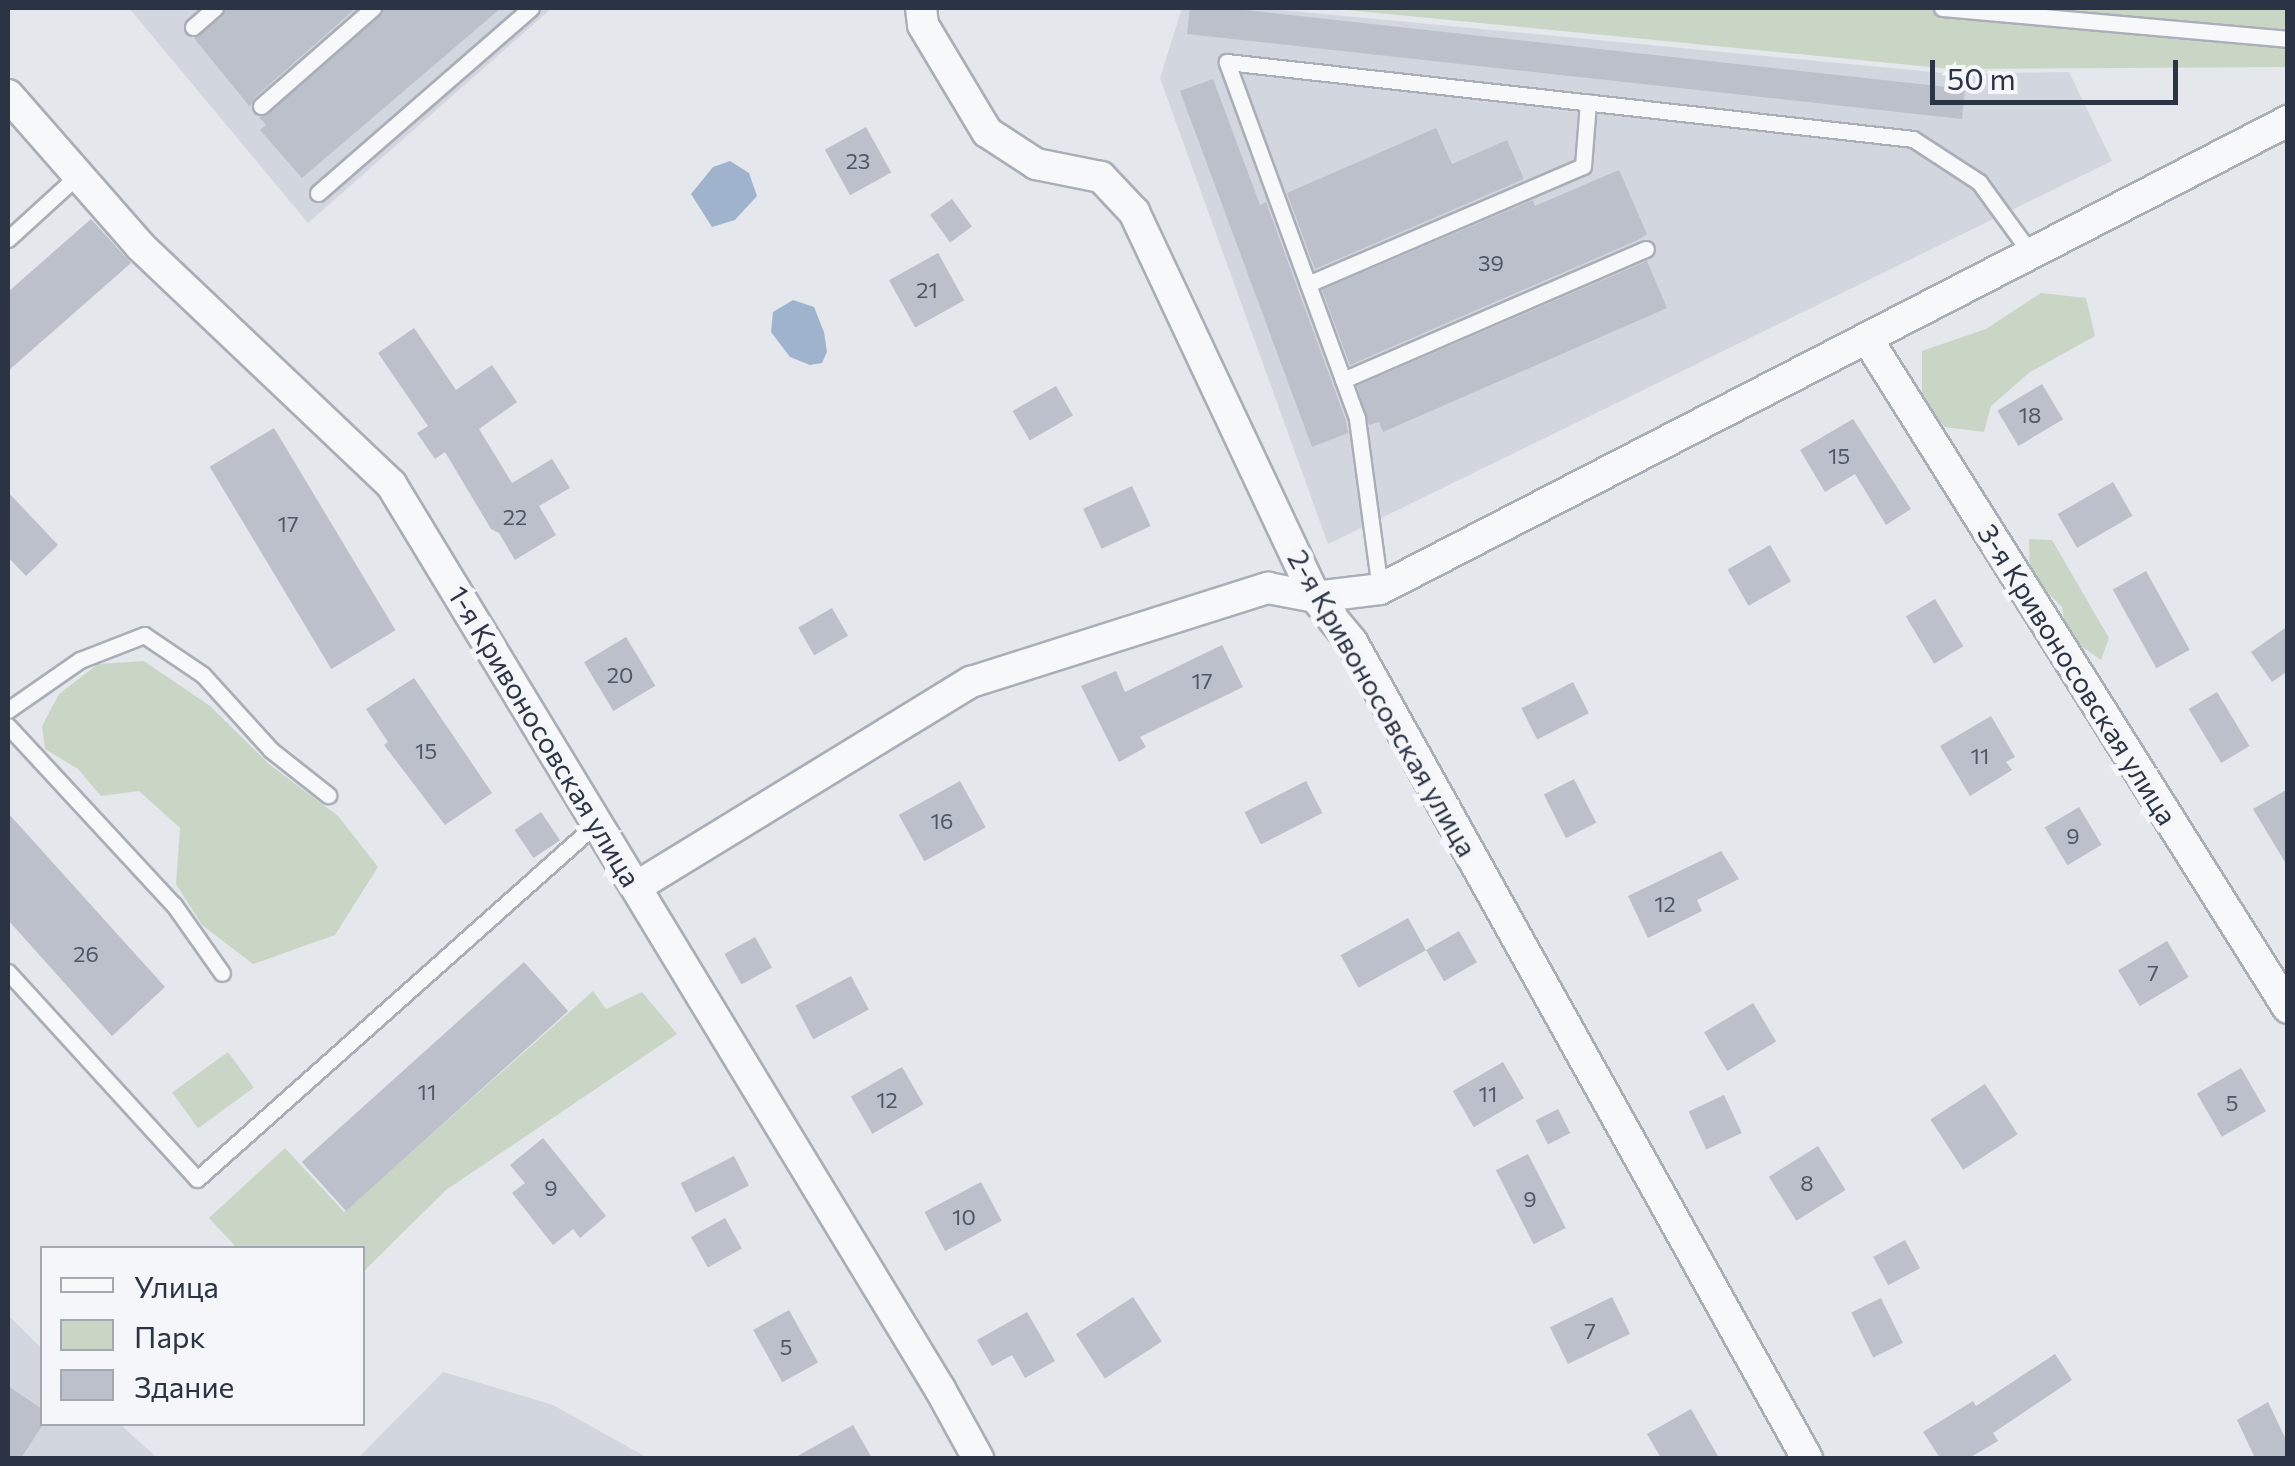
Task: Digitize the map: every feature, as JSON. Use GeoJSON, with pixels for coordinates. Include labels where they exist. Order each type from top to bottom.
{"type":"FeatureCollection","features":[{"type":"Feature","properties":{"kind":"street","name":"2-я Кривоносовская улица"},"geometry":{"type":"LineString","coordinates":[[921,8],[922,25],[988,132],[1036,164],[1101,177],[1134,212],[1315,597],[1352,642],[1807,1458]]}},
{"type":"Feature","properties":{"kind":"street","name":"1-я Кривоносовская улица"},"geometry":{"type":"LineString","coordinates":[[8,95],[140,246],[392,484],[940,1389],[978,1458]]}},
{"type":"Feature","properties":{"kind":"street"},"geometry":{"type":"LineString","coordinates":[[636,887],[972,682],[1268,588],[1315,597],[1380,589],[1740,400],[1868,340],[2288,122]]}},
{"type":"Feature","properties":{"kind":"street","name":"3-я Кривоносовская улица"},"geometry":{"type":"LineString","coordinates":[[1868,340],[2288,1008]]}},
{"type":"Feature","properties":{"kind":"lane"},"geometry":{"type":"LineString","coordinates":[[193,28],[216,8]]}},
{"type":"Feature","properties":{"kind":"lane"},"geometry":{"type":"LineString","coordinates":[[261,106],[373,8]]}},
{"type":"Feature","properties":{"kind":"lane"},"geometry":{"type":"LineString","coordinates":[[318,194],[531,8]]}},
{"type":"Feature","properties":{"kind":"lane"},"geometry":{"type":"LineString","coordinates":[[1942,8],[2288,39]]}},
{"type":"Feature","properties":{"kind":"lane"},"geometry":{"type":"LineString","coordinates":[[1380,589],[1357,418],[1226,62],[1913,139],[1980,182],[2033,256]]}},
{"type":"Feature","properties":{"kind":"lane"},"geometry":{"type":"LineString","coordinates":[[1308,284],[1583,166],[1588,102]]}},
{"type":"Feature","properties":{"kind":"lane"},"geometry":{"type":"LineString","coordinates":[[8,239],[78,175]]}},
{"type":"Feature","properties":{"kind":"lane"},"geometry":{"type":"LineString","coordinates":[[1343,380],[1646,250]]}},
{"type":"Feature","properties":{"kind":"lane"},"geometry":{"type":"LineString","coordinates":[[8,710],[80,660],[144,635],[203,675],[272,750],[328,796]]}},
{"type":"Feature","properties":{"kind":"lane"},"geometry":{"type":"LineString","coordinates":[[8,726],[174,905],[222,973]]}},
{"type":"Feature","properties":{"kind":"lane"},"geometry":{"type":"LineString","coordinates":[[8,972],[197,1179],[597,823]]}},
{"type":"Feature","properties":{"kind":"shaded area"},"geometry":{"type":"Polygon","coordinates":[[[129,8],[552,8],[308,223],[129,8]]]}},
{"type":"Feature","properties":{"kind":"shaded area"},"geometry":{"type":"Polygon","coordinates":[[[1182,8],[1260,8],[1954,74],[2069,72],[2112,161],[1328,544],[1160,78],[1182,8]]]}},
{"type":"Feature","properties":{"kind":"shaded area"},"geometry":{"type":"Polygon","coordinates":[[[8,1315],[40,1347],[40,1426],[122,1426],[157,1458],[8,1458],[8,1315]]]}},
{"type":"Feature","properties":{"kind":"shaded area"},"geometry":{"type":"Polygon","coordinates":[[[443,1372],[553,1405],[648,1458],[358,1458],[443,1372]]]}},
{"type":"Feature","properties":{"kind":"green space"},"geometry":{"type":"Polygon","coordinates":[[[1327,8],[2287,8],[2287,67],[1951,69],[1327,8]]]}},
{"type":"Feature","properties":{"kind":"green space"},"geometry":{"type":"Polygon","coordinates":[[[2041,293],[2086,298],[2095,336],[2030,372],[1991,406],[1984,432],[1945,427],[1922,402],[1922,351],[1986,329],[2041,293]]]}},
{"type":"Feature","properties":{"kind":"green space"},"geometry":{"type":"Polygon","coordinates":[[[2029,539],[2052,540],[2109,638],[2101,660],[2067,636],[2062,607],[2030,575],[2029,539]]]}},
{"type":"Feature","properties":{"kind":"green space"},"geometry":{"type":"Polygon","coordinates":[[[144,661],[210,706],[269,764],[338,816],[378,867],[335,935],[253,964],[202,925],[176,884],[180,828],[139,791],[101,796],[78,769],[45,749],[42,726],[59,694],[98,664],[144,661]]]}},
{"type":"Feature","properties":{"kind":"green space"},"geometry":{"type":"Polygon","coordinates":[[[593,991],[606,1009],[642,992],[677,1034],[446,1190],[365,1270],[365,1246],[235,1246],[209,1218],[285,1148],[344,1212],[593,991]]]}},
{"type":"Feature","properties":{"kind":"green space"},"geometry":{"type":"Polygon","coordinates":[[[228,1052],[254,1088],[198,1128],[172,1093],[228,1052]]]}},
{"type":"Feature","properties":{"kind":"water"},"geometry":{"type":"Polygon","coordinates":[[[730,161],[749,173],[757,196],[735,220],[712,227],[691,194],[713,167],[730,161]]]}},
{"type":"Feature","properties":{"kind":"water"},"geometry":{"type":"Polygon","coordinates":[[[793,300],[814,307],[827,352],[822,363],[810,365],[790,357],[771,332],[773,312],[793,300]]]}},
{"type":"Feature","properties":{"kind":"building"},"geometry":{"type":"Polygon","coordinates":[[[226,8],[356,8],[254,98],[250,107],[194,38],[222,17],[226,8]]]}},
{"type":"Feature","properties":{"kind":"building"},"geometry":{"type":"Polygon","coordinates":[[[384,8],[501,8],[302,178],[260,130],[266,125],[259,117],[268,114],[380,16],[384,8]]]}},
{"type":"Feature","properties":{"kind":"building"},"geometry":{"type":"Polygon","coordinates":[[[1190,8],[1226,8],[1965,89],[1962,119],[1187,34],[1190,8]]]}},
{"type":"Feature","properties":{"kind":"building"},"geometry":{"type":"Polygon","coordinates":[[[1213,79],[1260,205],[1266,202],[1346,421],[1348,433],[1312,447],[1180,91],[1213,79]]]}},
{"type":"Feature","properties":{"kind":"building"},"geometry":{"type":"Polygon","coordinates":[[[866,127],[891,172],[850,195],[825,150],[866,127]]]}},
{"type":"Feature","properties":{"kind":"building"},"geometry":{"type":"Polygon","coordinates":[[[1436,128],[1452,164],[1507,140],[1524,179],[1315,269],[1287,193],[1436,128]]]}},
{"type":"Feature","properties":{"kind":"building"},"geometry":{"type":"Polygon","coordinates":[[[1619,170],[1647,234],[1350,365],[1322,290],[1533,200],[1535,206],[1619,170]]]}},
{"type":"Feature","properties":{"kind":"building"},"geometry":{"type":"Polygon","coordinates":[[[952,199],[972,227],[950,242],[930,215],[952,199]]]}},
{"type":"Feature","properties":{"kind":"building"},"geometry":{"type":"Polygon","coordinates":[[[91,219],[131,263],[8,371],[8,292],[91,219]]]}},
{"type":"Feature","properties":{"kind":"building"},"geometry":{"type":"Polygon","coordinates":[[[938,253],[964,300],[915,327],[889,280],[938,253]]]}},
{"type":"Feature","properties":{"kind":"building"},"geometry":{"type":"Polygon","coordinates":[[[1647,261],[1667,308],[1383,432],[1379,422],[1369,425],[1357,386],[1647,261]]]}},
{"type":"Feature","properties":{"kind":"building"},"geometry":{"type":"Polygon","coordinates":[[[414,328],[456,390],[492,365],[517,402],[479,429],[512,483],[552,459],[570,488],[539,506],[556,535],[515,560],[499,533],[491,529],[445,452],[435,459],[417,433],[428,426],[378,353],[414,328]]]}},
{"type":"Feature","properties":{"kind":"building"},"geometry":{"type":"Polygon","coordinates":[[[2042,384],[2063,419],[2019,446],[1997,411],[2042,384]]]}},
{"type":"Feature","properties":{"kind":"building"},"geometry":{"type":"Polygon","coordinates":[[[1056,386],[1073,415],[1030,440],[1013,411],[1056,386]]]}},
{"type":"Feature","properties":{"kind":"building"},"geometry":{"type":"Polygon","coordinates":[[[1853,419],[1911,509],[1886,525],[1855,474],[1825,492],[1800,450],[1853,419]]]}},
{"type":"Feature","properties":{"kind":"building"},"geometry":{"type":"Polygon","coordinates":[[[274,428],[396,630],[331,669],[210,467],[274,428]]]}},
{"type":"Feature","properties":{"kind":"building"},"geometry":{"type":"Polygon","coordinates":[[[2113,482],[2132,516],[2077,548],[2058,514],[2113,482]]]}},
{"type":"Feature","properties":{"kind":"building"},"geometry":{"type":"Polygon","coordinates":[[[1132,486],[1151,526],[1102,549],[1083,509],[1132,486]]]}},
{"type":"Feature","properties":{"kind":"building"},"geometry":{"type":"Polygon","coordinates":[[[8,492],[58,545],[26,576],[8,557],[8,492]]]}},
{"type":"Feature","properties":{"kind":"building"},"geometry":{"type":"Polygon","coordinates":[[[1770,545],[1791,581],[1749,606],[1728,570],[1770,545]]]}},
{"type":"Feature","properties":{"kind":"building"},"geometry":{"type":"Polygon","coordinates":[[[2146,571],[2190,650],[2156,668],[2113,589],[2146,571]]]}},
{"type":"Feature","properties":{"kind":"building"},"geometry":{"type":"Polygon","coordinates":[[[1935,599],[1963,646],[1934,664],[1906,617],[1935,599]]]}},
{"type":"Feature","properties":{"kind":"building"},"geometry":{"type":"Polygon","coordinates":[[[832,608],[848,636],[814,655],[798,628],[832,608]]]}},
{"type":"Feature","properties":{"kind":"building"},"geometry":{"type":"Polygon","coordinates":[[[2288,626],[2288,671],[2272,682],[2251,652],[2288,626]]]}},
{"type":"Feature","properties":{"kind":"building"},"geometry":{"type":"Polygon","coordinates":[[[626,637],[655,686],[613,711],[584,662],[626,637]]]}},
{"type":"Feature","properties":{"kind":"building"},"geometry":{"type":"Polygon","coordinates":[[[1222,645],[1243,687],[1140,737],[1146,747],[1119,762],[1081,686],[1116,671],[1125,692],[1222,645]]]}},
{"type":"Feature","properties":{"kind":"building"},"geometry":{"type":"Polygon","coordinates":[[[414,678],[492,793],[445,825],[384,745],[388,742],[366,709],[414,678]]]}},
{"type":"Feature","properties":{"kind":"building"},"geometry":{"type":"Polygon","coordinates":[[[1573,682],[1589,713],[1537,740],[1521,708],[1573,682]]]}},
{"type":"Feature","properties":{"kind":"building"},"geometry":{"type":"Polygon","coordinates":[[[2217,692],[2249,746],[2221,763],[2189,709],[2217,692]]]}},
{"type":"Feature","properties":{"kind":"building"},"geometry":{"type":"Polygon","coordinates":[[[1991,716],[2015,757],[2006,762],[2012,770],[1970,796],[1940,746],[1991,716]]]}},
{"type":"Feature","properties":{"kind":"building"},"geometry":{"type":"Polygon","coordinates":[[[1574,779],[1596,823],[1566,838],[1544,794],[1574,779]]]}},
{"type":"Feature","properties":{"kind":"building"},"geometry":{"type":"Polygon","coordinates":[[[960,781],[986,827],[924,861],[899,815],[960,781]]]}},
{"type":"Feature","properties":{"kind":"building"},"geometry":{"type":"Polygon","coordinates":[[[1306,781],[1322,813],[1261,844],[1245,812],[1306,781]]]}},
{"type":"Feature","properties":{"kind":"building"},"geometry":{"type":"Polygon","coordinates":[[[2288,789],[2288,867],[2253,809],[2288,789]]]}},
{"type":"Feature","properties":{"kind":"building"},"geometry":{"type":"Polygon","coordinates":[[[2079,807],[2102,845],[2067,865],[2045,828],[2079,807]]]}},
{"type":"Feature","properties":{"kind":"building"},"geometry":{"type":"Polygon","coordinates":[[[541,812],[560,840],[533,858],[514,830],[541,812]]]}},
{"type":"Feature","properties":{"kind":"building"},"geometry":{"type":"Polygon","coordinates":[[[8,813],[165,987],[112,1036],[8,920],[8,813]]]}},
{"type":"Feature","properties":{"kind":"building"},"geometry":{"type":"Polygon","coordinates":[[[1721,851],[1739,879],[1697,900],[1702,911],[1648,938],[1628,896],[1721,851]]]}},
{"type":"Feature","properties":{"kind":"building"},"geometry":{"type":"Polygon","coordinates":[[[1408,918],[1426,950],[1359,988],[1341,955],[1408,918]]]}},
{"type":"Feature","properties":{"kind":"building"},"geometry":{"type":"Polygon","coordinates":[[[1459,931],[1477,962],[1444,981],[1426,950],[1459,931]]]}},
{"type":"Feature","properties":{"kind":"building"},"geometry":{"type":"Polygon","coordinates":[[[755,937],[772,968],[741,985],[724,954],[755,937]]]}},
{"type":"Feature","properties":{"kind":"building"},"geometry":{"type":"Polygon","coordinates":[[[2167,941],[2189,977],[2140,1006],[2118,970],[2167,941]]]}},
{"type":"Feature","properties":{"kind":"building"},"geometry":{"type":"Polygon","coordinates":[[[524,962],[568,1011],[346,1211],[302,1162],[524,962]]]}},
{"type":"Feature","properties":{"kind":"building"},"geometry":{"type":"Polygon","coordinates":[[[851,976],[869,1010],[813,1039],[795,1006],[851,976]]]}},
{"type":"Feature","properties":{"kind":"building"},"geometry":{"type":"Polygon","coordinates":[[[1753,1003],[1776,1042],[1727,1071],[1704,1032],[1753,1003]]]}},
{"type":"Feature","properties":{"kind":"building"},"geometry":{"type":"Polygon","coordinates":[[[1503,1062],[1524,1098],[1474,1127],[1453,1091],[1503,1062]]]}},
{"type":"Feature","properties":{"kind":"building"},"geometry":{"type":"Polygon","coordinates":[[[902,1067],[923,1104],[872,1134],[851,1096],[902,1067]]]}},
{"type":"Feature","properties":{"kind":"building"},"geometry":{"type":"Polygon","coordinates":[[[2241,1068],[2266,1111],[2222,1137],[2197,1094],[2241,1068]]]}},
{"type":"Feature","properties":{"kind":"building"},"geometry":{"type":"Polygon","coordinates":[[[1985,1084],[2018,1134],[1963,1170],[1930,1119],[1985,1084]]]}},
{"type":"Feature","properties":{"kind":"building"},"geometry":{"type":"Polygon","coordinates":[[[1724,1095],[1742,1133],[1706,1150],[1689,1111],[1724,1095]]]}},
{"type":"Feature","properties":{"kind":"building"},"geometry":{"type":"Polygon","coordinates":[[[1558,1109],[1570,1133],[1548,1144],[1536,1120],[1558,1109]]]}},
{"type":"Feature","properties":{"kind":"building"},"geometry":{"type":"Polygon","coordinates":[[[543,1138],[606,1216],[580,1238],[573,1229],[553,1245],[512,1193],[525,1183],[510,1165],[543,1138]]]}},
{"type":"Feature","properties":{"kind":"building"},"geometry":{"type":"Polygon","coordinates":[[[1818,1146],[1846,1190],[1796,1221],[1769,1177],[1818,1146]]]}},
{"type":"Feature","properties":{"kind":"building"},"geometry":{"type":"Polygon","coordinates":[[[1528,1154],[1566,1228],[1534,1244],[1496,1170],[1528,1154]]]}},
{"type":"Feature","properties":{"kind":"building"},"geometry":{"type":"Polygon","coordinates":[[[734,1156],[749,1185],[696,1213],[681,1183],[734,1156]]]}},
{"type":"Feature","properties":{"kind":"building"},"geometry":{"type":"Polygon","coordinates":[[[981,1182],[1002,1221],[945,1251],[924,1212],[981,1182]]]}},
{"type":"Feature","properties":{"kind":"building"},"geometry":{"type":"Polygon","coordinates":[[[725,1218],[742,1249],[708,1268],[691,1237],[725,1218]]]}},
{"type":"Feature","properties":{"kind":"building"},"geometry":{"type":"Polygon","coordinates":[[[1905,1240],[1920,1268],[1888,1285],[1873,1257],[1905,1240]]]}},
{"type":"Feature","properties":{"kind":"building"},"geometry":{"type":"Polygon","coordinates":[[[1133,1297],[1162,1341],[1105,1378],[1076,1334],[1133,1297]]]}},
{"type":"Feature","properties":{"kind":"building"},"geometry":{"type":"Polygon","coordinates":[[[1612,1297],[1630,1334],[1568,1364],[1550,1327],[1612,1297]]]}},
{"type":"Feature","properties":{"kind":"building"},"geometry":{"type":"Polygon","coordinates":[[[1881,1298],[1903,1343],[1873,1357],[1851,1312],[1881,1298]]]}},
{"type":"Feature","properties":{"kind":"building"},"geometry":{"type":"Polygon","coordinates":[[[789,1310],[818,1362],[782,1382],[753,1330],[789,1310]]]}},
{"type":"Feature","properties":{"kind":"building"},"geometry":{"type":"Polygon","coordinates":[[[1027,1312],[1055,1361],[1025,1378],[1012,1355],[992,1366],[977,1340],[1027,1312]]]}},
{"type":"Feature","properties":{"kind":"building"},"geometry":{"type":"Polygon","coordinates":[[[2055,1354],[2072,1380],[1993,1433],[1998,1441],[1969,1458],[1940,1458],[1923,1432],[1973,1401],[1976,1406],[2055,1354]]]}},
{"type":"Feature","properties":{"kind":"building"},"geometry":{"type":"Polygon","coordinates":[[[8,1386],[40,1408],[42,1426],[21,1458],[8,1458],[8,1386]]]}},
{"type":"Feature","properties":{"kind":"building"},"geometry":{"type":"Polygon","coordinates":[[[2268,1402],[2288,1444],[2288,1458],[2255,1458],[2237,1420],[2268,1402]]]}},
{"type":"Feature","properties":{"kind":"building"},"geometry":{"type":"Polygon","coordinates":[[[1691,1409],[1719,1458],[1661,1458],[1647,1434],[1691,1409]]]}},
{"type":"Feature","properties":{"kind":"building"},"geometry":{"type":"Polygon","coordinates":[[[853,1425],[872,1458],[794,1458],[853,1425]]]}}]}
